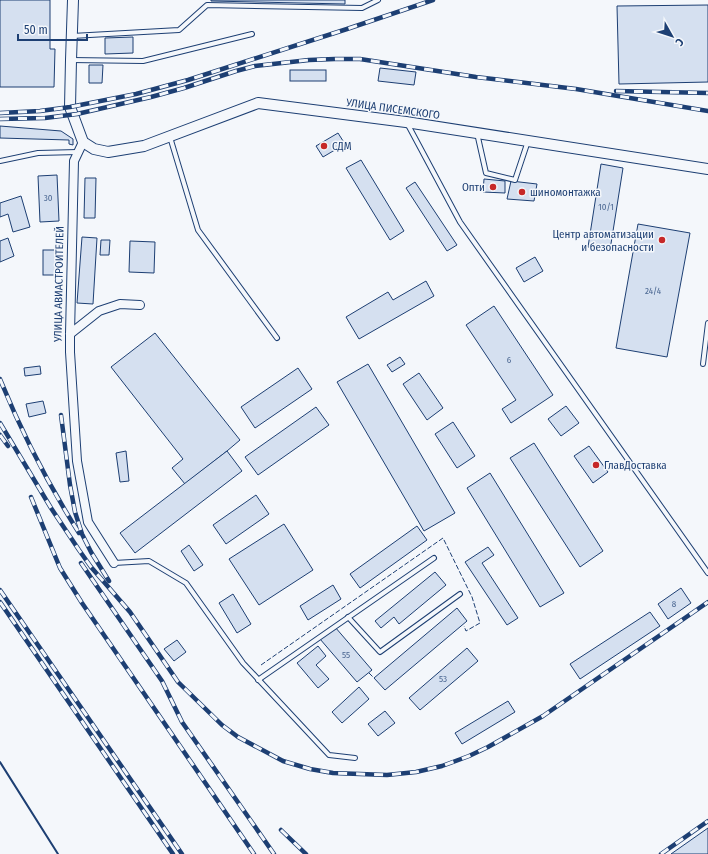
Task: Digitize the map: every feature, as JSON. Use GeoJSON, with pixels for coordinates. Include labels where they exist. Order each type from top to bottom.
{"type":"FeatureCollection","features":[{"type":"Feature","properties":{"kind":"street"},"geometry":{"type":"LineString","coordinates":[[73,0],[70,60],[70,107],[83,142]]}},
{"type":"Feature","properties":{"kind":"street","name":"УЛИЦА ПИСЕМСКОГО"},"geometry":{"type":"LineString","coordinates":[[83,142],[94,149],[108,152],[144,146],[258,103],[406,122],[708,169]]}},
{"type":"Feature","properties":{"kind":"street","name":"УЛИЦА АВИАСТРОИТЕЛЕЙ"},"geometry":{"type":"LineString","coordinates":[[83,142],[74,161],[70,334],[77,461],[88,522],[114,564]]}},
{"type":"Feature","properties":{"kind":"street"},"geometry":{"type":"LineString","coordinates":[[70,334],[99,311],[120,304],[140,305]]}},
{"type":"Feature","properties":{"kind":"lane"},"geometry":{"type":"LineString","coordinates":[[72,36],[179,30],[207,2],[362,8],[378,0]]}},
{"type":"Feature","properties":{"kind":"lane"},"geometry":{"type":"LineString","coordinates":[[70,60],[142,61],[252,34]]}},
{"type":"Feature","properties":{"kind":"lane"},"geometry":{"type":"LineString","coordinates":[[406,122],[460,222],[708,573]]}},
{"type":"Feature","properties":{"kind":"lane"},"geometry":{"type":"LineString","coordinates":[[477,133],[486,173],[515,180],[528,141]]}},
{"type":"Feature","properties":{"kind":"lane"},"geometry":{"type":"LineString","coordinates":[[169,137],[198,230],[277,338]]}},
{"type":"Feature","properties":{"kind":"lane"},"geometry":{"type":"LineString","coordinates":[[0,162],[38,153],[78,152]]}},
{"type":"Feature","properties":{"kind":"lane"},"geometry":{"type":"LineString","coordinates":[[703,364],[708,323]]}},
{"type":"Feature","properties":{"kind":"lane"},"geometry":{"type":"LineString","coordinates":[[258,680],[434,558]]}},
{"type":"Feature","properties":{"kind":"lane"},"geometry":{"type":"LineString","coordinates":[[114,564],[149,561],[186,583],[242,663],[329,755],[355,758]]}},
{"type":"Feature","properties":{"kind":"lane"},"geometry":{"type":"LineString","coordinates":[[348,617],[380,652],[460,594]]}},
{"type":"Feature","properties":{"kind":"building"},"geometry":{"type":"Polygon","coordinates":[[[0,0],[50,0],[50,49],[55,49],[54,87],[0,87],[0,0]]]}},
{"type":"Feature","properties":{"kind":"building"},"geometry":{"type":"Polygon","coordinates":[[[345,0],[345,4],[211,1],[345,0]]]}},
{"type":"Feature","properties":{"kind":"building"},"geometry":{"type":"Polygon","coordinates":[[[708,5],[708,82],[619,84],[617,6],[708,5]]]}},
{"type":"Feature","properties":{"kind":"building"},"geometry":{"type":"Polygon","coordinates":[[[133,37],[133,53],[105,54],[105,38],[133,37]]]}},
{"type":"Feature","properties":{"kind":"building"},"geometry":{"type":"Polygon","coordinates":[[[89,65],[103,65],[102,83],[89,83],[89,65]]]}},
{"type":"Feature","properties":{"kind":"building"},"geometry":{"type":"Polygon","coordinates":[[[380,68],[416,72],[414,85],[378,81],[380,68]]]}},
{"type":"Feature","properties":{"kind":"building"},"geometry":{"type":"Polygon","coordinates":[[[290,70],[326,70],[326,81],[290,81],[290,70]]]}},
{"type":"Feature","properties":{"kind":"building"},"geometry":{"type":"Polygon","coordinates":[[[0,126],[61,131],[73,139],[73,145],[69,144],[69,140],[0,138],[0,126]]]}},
{"type":"Feature","properties":{"kind":"building"},"geometry":{"type":"Polygon","coordinates":[[[338,133],[345,144],[323,157],[316,146],[338,133]]]}},
{"type":"Feature","properties":{"kind":"building"},"geometry":{"type":"Polygon","coordinates":[[[361,160],[404,231],[390,240],[346,168],[361,160]]]}},
{"type":"Feature","properties":{"kind":"building"},"geometry":{"type":"Polygon","coordinates":[[[601,164],[623,168],[610,250],[588,247],[601,164]]]}},
{"type":"Feature","properties":{"kind":"building"},"geometry":{"type":"Polygon","coordinates":[[[57,175],[59,221],[40,222],[38,176],[57,175]]]}},
{"type":"Feature","properties":{"kind":"building"},"geometry":{"type":"Polygon","coordinates":[[[85,178],[96,178],[95,218],[84,218],[85,178]]]}},
{"type":"Feature","properties":{"kind":"building"},"geometry":{"type":"Polygon","coordinates":[[[484,179],[505,181],[505,193],[483,192],[484,179]]]}},
{"type":"Feature","properties":{"kind":"building","name":"шиномонтажка"},"geometry":{"type":"Polygon","coordinates":[[[511,181],[537,184],[534,201],[507,199],[511,181]]]}},
{"type":"Feature","properties":{"kind":"building"},"geometry":{"type":"Polygon","coordinates":[[[415,182],[457,245],[447,251],[406,188],[415,182]]]}},
{"type":"Feature","properties":{"kind":"building"},"geometry":{"type":"Polygon","coordinates":[[[21,196],[30,227],[13,232],[8,214],[0,217],[0,203],[21,196]]]}},
{"type":"Feature","properties":{"kind":"building"},"geometry":{"type":"Polygon","coordinates":[[[638,224],[690,233],[667,357],[616,348],[638,224]]]}},
{"type":"Feature","properties":{"kind":"building"},"geometry":{"type":"Polygon","coordinates":[[[82,237],[97,238],[93,304],[77,303],[82,237]]]}},
{"type":"Feature","properties":{"kind":"building"},"geometry":{"type":"Polygon","coordinates":[[[8,238],[14,256],[0,262],[0,241],[8,238]]]}},
{"type":"Feature","properties":{"kind":"building"},"geometry":{"type":"Polygon","coordinates":[[[101,240],[110,240],[109,255],[100,255],[101,240]]]}},
{"type":"Feature","properties":{"kind":"building"},"geometry":{"type":"Polygon","coordinates":[[[130,241],[155,242],[154,273],[129,272],[130,241]]]}},
{"type":"Feature","properties":{"kind":"building"},"geometry":{"type":"Polygon","coordinates":[[[43,250],[57,250],[57,275],[43,275],[43,250]]]}},
{"type":"Feature","properties":{"kind":"building"},"geometry":{"type":"Polygon","coordinates":[[[535,257],[543,271],[524,282],[516,268],[535,257]]]}},
{"type":"Feature","properties":{"kind":"building"},"geometry":{"type":"Polygon","coordinates":[[[426,281],[434,296],[359,339],[346,317],[388,292],[393,300],[426,281]]]}},
{"type":"Feature","properties":{"kind":"building"},"geometry":{"type":"Polygon","coordinates":[[[494,306],[553,395],[511,423],[502,409],[516,400],[466,325],[494,306]]]}},
{"type":"Feature","properties":{"kind":"building"},"geometry":{"type":"Polygon","coordinates":[[[155,333],[240,440],[185,484],[172,468],[183,459],[111,367],[155,333]]]}},
{"type":"Feature","properties":{"kind":"building"},"geometry":{"type":"Polygon","coordinates":[[[400,357],[405,364],[392,372],[387,365],[400,357]]]}},
{"type":"Feature","properties":{"kind":"building"},"geometry":{"type":"Polygon","coordinates":[[[368,364],[455,513],[424,531],[337,382],[368,364]]]}},
{"type":"Feature","properties":{"kind":"building"},"geometry":{"type":"Polygon","coordinates":[[[40,366],[41,374],[25,376],[24,368],[40,366]]]}},
{"type":"Feature","properties":{"kind":"building"},"geometry":{"type":"Polygon","coordinates":[[[298,368],[312,389],[255,428],[241,407],[298,368]]]}},
{"type":"Feature","properties":{"kind":"building"},"geometry":{"type":"Polygon","coordinates":[[[419,373],[443,408],[427,420],[403,384],[419,373]]]}},
{"type":"Feature","properties":{"kind":"building"},"geometry":{"type":"Polygon","coordinates":[[[43,401],[46,413],[29,417],[26,404],[43,401]]]}},
{"type":"Feature","properties":{"kind":"building"},"geometry":{"type":"Polygon","coordinates":[[[566,406],[579,423],[561,436],[548,419],[566,406]]]}},
{"type":"Feature","properties":{"kind":"building"},"geometry":{"type":"Polygon","coordinates":[[[316,407],[329,425],[258,475],[245,457],[316,407]]]}},
{"type":"Feature","properties":{"kind":"building"},"geometry":{"type":"Polygon","coordinates":[[[453,422],[475,456],[457,468],[435,434],[453,422]]]}},
{"type":"Feature","properties":{"kind":"building"},"geometry":{"type":"Polygon","coordinates":[[[534,443],[603,551],[580,567],[510,458],[534,443]]]}},
{"type":"Feature","properties":{"kind":"building"},"geometry":{"type":"Polygon","coordinates":[[[589,446],[608,472],[593,483],[574,456],[589,446]]]}},
{"type":"Feature","properties":{"kind":"building"},"geometry":{"type":"Polygon","coordinates":[[[126,451],[129,481],[120,482],[116,453],[126,451]]]}},
{"type":"Feature","properties":{"kind":"building"},"geometry":{"type":"Polygon","coordinates":[[[227,451],[242,471],[135,553],[120,533],[227,451]]]}},
{"type":"Feature","properties":{"kind":"building"},"geometry":{"type":"Polygon","coordinates":[[[490,473],[564,593],[540,607],[467,488],[490,473]]]}},
{"type":"Feature","properties":{"kind":"building"},"geometry":{"type":"Polygon","coordinates":[[[256,495],[269,514],[226,544],[213,525],[256,495]]]}},
{"type":"Feature","properties":{"kind":"building"},"geometry":{"type":"Polygon","coordinates":[[[284,524],[313,570],[259,605],[229,559],[284,524]]]}},
{"type":"Feature","properties":{"kind":"building"},"geometry":{"type":"Polygon","coordinates":[[[417,526],[427,540],[360,588],[350,574],[417,526]]]}},
{"type":"Feature","properties":{"kind":"building"},"geometry":{"type":"Polygon","coordinates":[[[189,545],[203,565],[194,571],[181,551],[189,545]]]}},
{"type":"Feature","properties":{"kind":"building"},"geometry":{"type":"Polygon","coordinates":[[[488,547],[494,555],[482,563],[518,618],[507,625],[465,562],[488,547]]]}},
{"type":"Feature","properties":{"kind":"building"},"geometry":{"type":"Polygon","coordinates":[[[435,572],[446,585],[399,624],[394,617],[381,628],[375,621],[435,572]]]}},
{"type":"Feature","properties":{"kind":"building"},"geometry":{"type":"Polygon","coordinates":[[[333,585],[341,599],[308,620],[300,606],[333,585]]]}},
{"type":"Feature","properties":{"kind":"building"},"geometry":{"type":"Polygon","coordinates":[[[681,588],[691,603],[668,619],[658,604],[681,588]]]}},
{"type":"Feature","properties":{"kind":"building"},"geometry":{"type":"Polygon","coordinates":[[[233,594],[251,624],[237,633],[219,603],[233,594]]]}},
{"type":"Feature","properties":{"kind":"building"},"geometry":{"type":"Polygon","coordinates":[[[457,608],[467,621],[385,690],[374,678],[457,608]]]}},
{"type":"Feature","properties":{"kind":"building"},"geometry":{"type":"Polygon","coordinates":[[[650,612],[660,626],[580,679],[570,664],[650,612]]]}},
{"type":"Feature","properties":{"kind":"building"},"geometry":{"type":"Polygon","coordinates":[[[335,627],[372,670],[357,682],[320,639],[335,627]]]}},
{"type":"Feature","properties":{"kind":"building"},"geometry":{"type":"Polygon","coordinates":[[[177,640],[186,652],[174,661],[164,649],[177,640]]]}},
{"type":"Feature","properties":{"kind":"building"},"geometry":{"type":"Polygon","coordinates":[[[318,646],[326,656],[316,665],[329,679],[318,688],[297,663],[318,646]]]}},
{"type":"Feature","properties":{"kind":"building"},"geometry":{"type":"Polygon","coordinates":[[[467,648],[478,661],[420,710],[409,698],[467,648]]]}},
{"type":"Feature","properties":{"kind":"building"},"geometry":{"type":"Polygon","coordinates":[[[359,687],[369,699],[342,723],[332,712],[359,687]]]}},
{"type":"Feature","properties":{"kind":"building"},"geometry":{"type":"Polygon","coordinates":[[[508,701],[515,712],[462,744],[455,733],[508,701]]]}},
{"type":"Feature","properties":{"kind":"building"},"geometry":{"type":"Polygon","coordinates":[[[385,711],[395,723],[378,736],[368,724],[385,711]]]}},
{"type":"Feature","properties":{"kind":"building"},"geometry":{"type":"Polygon","coordinates":[[[708,828],[708,854],[671,854],[708,828]]]}},
{"type":"Feature","properties":{"kind":"railway"},"geometry":{"type":"LineString","coordinates":[[0,113],[40,111],[70,107],[136,94],[188,80],[433,0]]}},
{"type":"Feature","properties":{"kind":"railway"},"geometry":{"type":"LineString","coordinates":[[0,119],[45,118],[77,114],[151,97],[255,66],[309,60],[335,59],[360,59],[476,77],[576,89],[708,111]]}},
{"type":"Feature","properties":{"kind":"railway"},"geometry":{"type":"LineString","coordinates":[[616,91],[708,93]]}},
{"type":"Feature","properties":{"kind":"railway"},"geometry":{"type":"LineString","coordinates":[[0,379],[36,458],[79,533]]}},
{"type":"Feature","properties":{"kind":"railway"},"geometry":{"type":"LineString","coordinates":[[61,415],[75,512],[82,534],[109,581]]}},
{"type":"Feature","properties":{"kind":"railway"},"geometry":{"type":"LineString","coordinates":[[0,423],[51,508],[79,550],[91,567],[130,612],[178,682],[222,725],[238,737],[283,761],[310,769],[333,773],[387,775],[416,772],[442,766],[469,756],[543,716],[708,602]]}},
{"type":"Feature","properties":{"kind":"railway"},"geometry":{"type":"LineString","coordinates":[[0,435],[8,446]]}},
{"type":"Feature","properties":{"kind":"railway"},"geometry":{"type":"LineString","coordinates":[[31,497],[60,568],[82,603],[254,854]]}},
{"type":"Feature","properties":{"kind":"railway"},"geometry":{"type":"LineString","coordinates":[[81,563],[162,681],[182,722],[274,854]]}},
{"type":"Feature","properties":{"kind":"railway"},"geometry":{"type":"LineString","coordinates":[[0,590],[182,854]]}},
{"type":"Feature","properties":{"kind":"railway"},"geometry":{"type":"LineString","coordinates":[[0,602],[173,854]]}},
{"type":"Feature","properties":{"kind":"railway"},"geometry":{"type":"LineString","coordinates":[[661,854],[708,821]]}},
{"type":"Feature","properties":{"kind":"railway"},"geometry":{"type":"LineString","coordinates":[[281,830],[306,854]]}},
{"type":"Feature","properties":{"kind":"fence"},"geometry":{"type":"LineString","coordinates":[[261,665],[443,538],[472,597],[480,623],[466,631],[464,626]]}},
{"type":"Feature","properties":{"kind":"fence"},"geometry":{"type":"LineString","coordinates":[[369,673],[374,678]]}},
{"type":"Feature","properties":{"kind":"wall"},"geometry":{"type":"LineString","coordinates":[[0,762],[58,854]]}},
{"type":"Feature","properties":{"kind":"place","name":"СДМ"},"geometry":{"type":"Point","coordinates":[324,146]}},
{"type":"Feature","properties":{"kind":"place","name":"Опти"},"geometry":{"type":"Point","coordinates":[493,187]}},
{"type":"Feature","properties":{"kind":"place","name":"шиномонтажка"},"geometry":{"type":"Point","coordinates":[522,192]}},
{"type":"Feature","properties":{"kind":"place","name":"Центр автоматизации и безопасности"},"geometry":{"type":"Point","coordinates":[662,240]}},
{"type":"Feature","properties":{"kind":"place","name":"ГлавДоставка"},"geometry":{"type":"Point","coordinates":[596,465]}}]}
